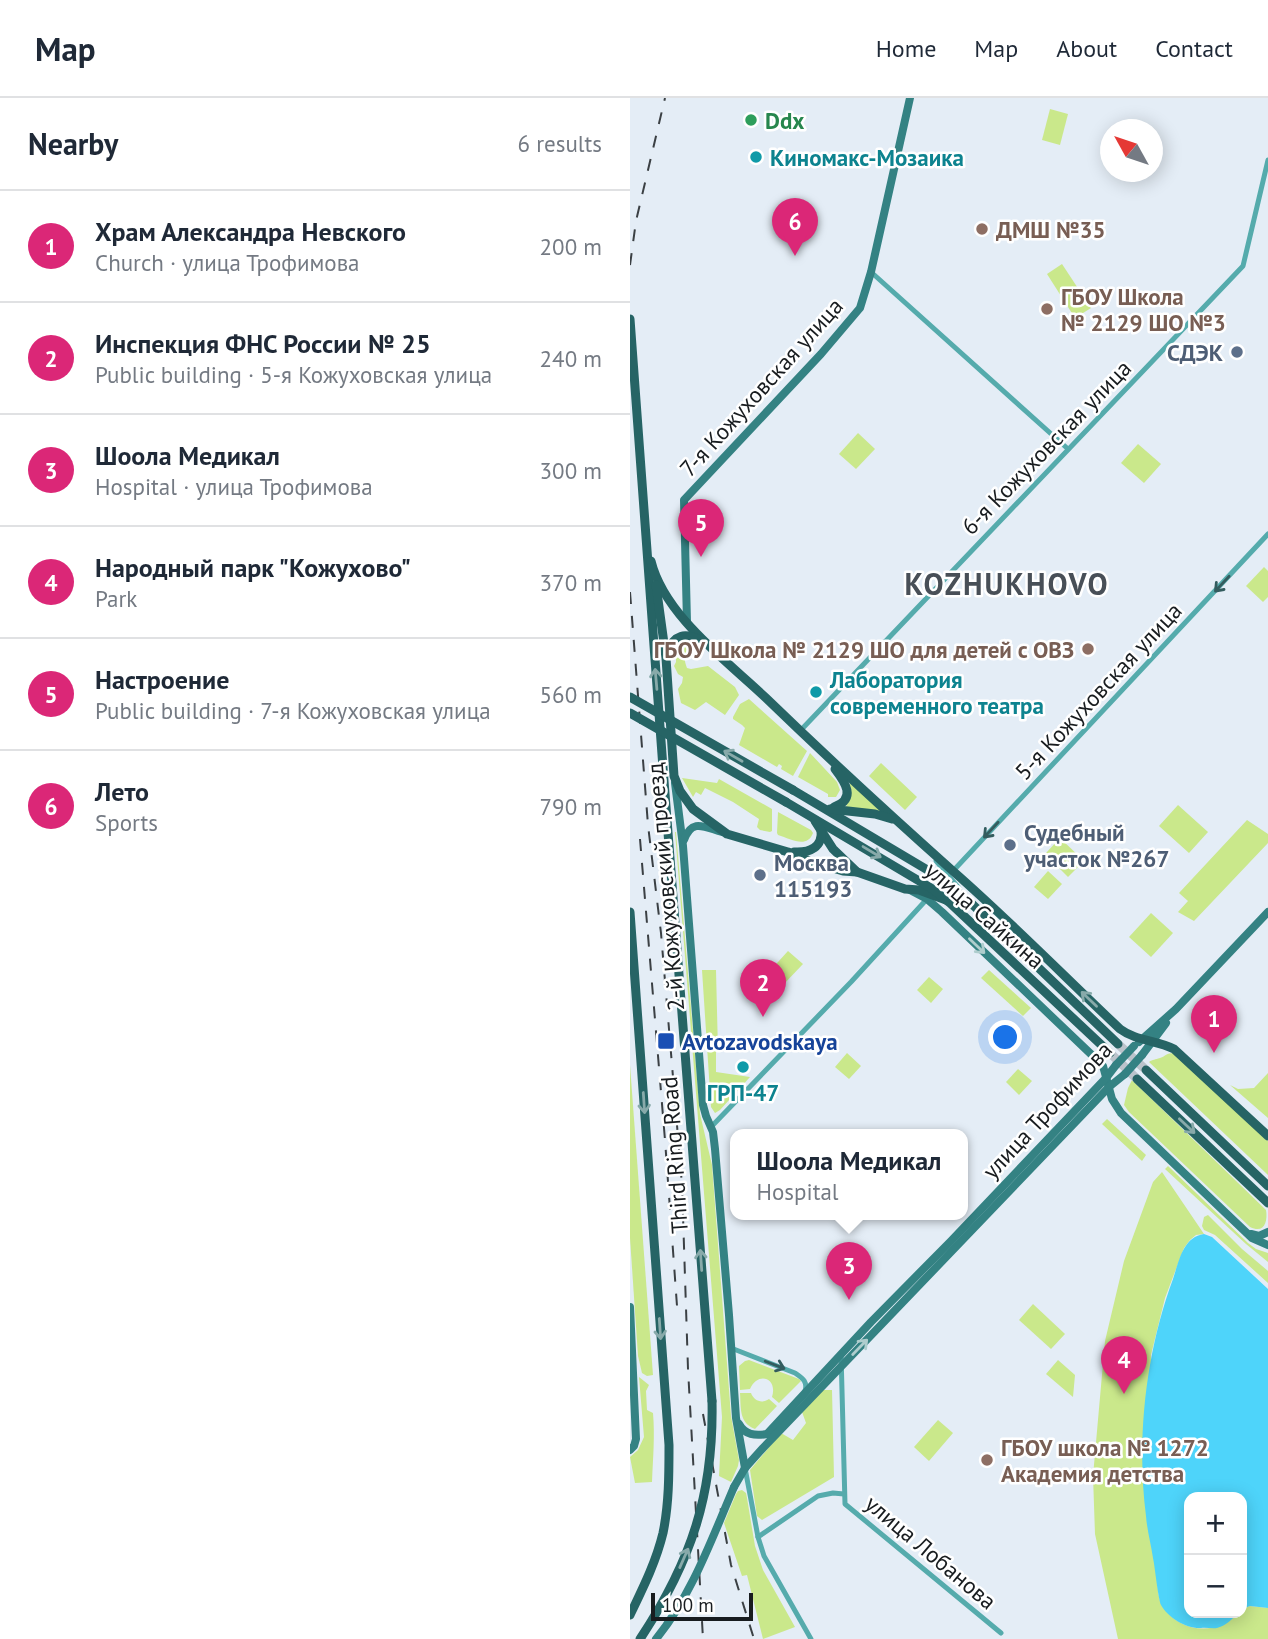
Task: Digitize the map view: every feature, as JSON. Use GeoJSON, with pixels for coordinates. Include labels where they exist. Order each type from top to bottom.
{"type":"FeatureCollection","features":[{"type":"Feature","properties":{"kind":"main road","name":"Third Ring Road"},"geometry":{"type":"LineString","coordinates":[[630,319],[641,493],[712,1401],[711,1455],[701,1512],[688,1552],[668,1594],[640,1639]]}},
{"type":"Feature","properties":{"kind":"main road","name":"2-й Кожуховский проезд"},"geometry":{"type":"LineString","coordinates":[[645,533],[661,611],[674,775]]}},
{"type":"Feature","properties":{"kind":"main road","name":"улица Сайкина"},"geometry":{"type":"LineString","coordinates":[[654,575],[672,604],[708,644],[928,849]]}},
{"type":"Feature","properties":{"kind":"main road"},"geometry":{"type":"LineString","coordinates":[[666,658],[673,641],[682,636],[692,636],[708,644]]}},
{"type":"Feature","properties":{"kind":"main road","name":"улица Сайкина"},"geometry":{"type":"LineString","coordinates":[[630,697],[825,808],[941,878],[1118,1044]]}},
{"type":"Feature","properties":{"kind":"main road","name":"улица Сайкина"},"geometry":{"type":"LineString","coordinates":[[630,713],[914,877],[946,900],[1110,1053]]}},
{"type":"Feature","properties":{"kind":"main road"},"geometry":{"type":"LineString","coordinates":[[825,808],[840,805],[847,796],[848,789],[828,758]]}},
{"type":"Feature","properties":{"kind":"main road"},"geometry":{"type":"LineString","coordinates":[[674,775],[680,791],[693,809],[727,834],[809,861],[858,872],[946,900]]}},
{"type":"Feature","properties":{"kind":"main road"},"geometry":{"type":"LineString","coordinates":[[825,808],[875,814],[896,821]]}},
{"type":"Feature","properties":{"kind":"main road"},"geometry":{"type":"LineString","coordinates":[[809,815],[821,828],[833,849],[858,872]]}},
{"type":"Feature","properties":{"kind":"main road"},"geometry":{"type":"LineString","coordinates":[[788,852],[804,853],[814,848],[821,840],[821,828]]}},
{"type":"Feature","properties":{"kind":"main road"},"geometry":{"type":"LineString","coordinates":[[928,849],[1120,1029],[1174,1049],[1268,1136]]}},
{"type":"Feature","properties":{"kind":"main road","name":"Third Ring Road"},"geometry":{"type":"LineString","coordinates":[[630,912],[668,1431],[669,1483],[663,1532],[649,1576],[630,1615]]}},
{"type":"Feature","properties":{"kind":"main road"},"geometry":{"type":"LineString","coordinates":[[1146,1070],[1268,1186]]}},
{"type":"Feature","properties":{"kind":"main road"},"geometry":{"type":"LineString","coordinates":[[1137,1079],[1268,1203]]}},
{"type":"Feature","properties":{"kind":"street","name":"7-я Кожуховская улица"},"geometry":{"type":"LineString","coordinates":[[687,622],[684,500],[821,354],[860,308],[871,272],[910,98]]}},
{"type":"Feature","properties":{"kind":"street","name":"6-я Кожуховская улица"},"geometry":{"type":"LineString","coordinates":[[800,731],[1242,266],[1268,160]]}},
{"type":"Feature","properties":{"kind":"street"},"geometry":{"type":"LineString","coordinates":[[871,272],[1068,449]]}},
{"type":"Feature","properties":{"kind":"street","name":"5-я Кожуховская улица"},"geometry":{"type":"LineString","coordinates":[[953,871],[1268,534]]}},
{"type":"Feature","properties":{"kind":"street","name":"2-й Кожуховский проезд"},"geometry":{"type":"LineString","coordinates":[[674,775],[683,846],[703,1104],[715,1149],[736,1418],[758,1537],[764,1556],[811,1639]]}},
{"type":"Feature","properties":{"kind":"street"},"geometry":{"type":"LineString","coordinates":[[683,846],[687,832],[695,825],[727,834]]}},
{"type":"Feature","properties":{"kind":"street","name":"улица Сайкина"},"geometry":{"type":"LineString","coordinates":[[928,849],[972,905]]}},
{"type":"Feature","properties":{"kind":"street"},"geometry":{"type":"LineString","coordinates":[[892,865],[927,900]]}},
{"type":"Feature","properties":{"kind":"street"},"geometry":{"type":"LineString","coordinates":[[905,889],[916,892],[927,900],[1094,1057],[1103,1066],[1112,1099],[1121,1113],[1252,1238],[1268,1245]]}},
{"type":"Feature","properties":{"kind":"street"},"geometry":{"type":"LineString","coordinates":[[711,1127],[927,900]]}},
{"type":"Feature","properties":{"kind":"street","name":"улица Трофимова"},"geometry":{"type":"LineString","coordinates":[[736,1418],[741,1429],[749,1434],[767,1434],[841,1353],[1108,1083],[1125,1074],[1142,1055],[1148,1040],[1268,912]]}},
{"type":"Feature","properties":{"kind":"street","name":"улица Трофимова"},"geometry":{"type":"LineString","coordinates":[[656,1639],[689,1588],[734,1486],[745,1468],[1108,1083],[1116,1065],[1134,1046],[1148,1040]]}},
{"type":"Feature","properties":{"kind":"street"},"geometry":{"type":"LineString","coordinates":[[1241,1227],[1252,1235],[1259,1236],[1268,1232]]}},
{"type":"Feature","properties":{"kind":"street"},"geometry":{"type":"LineString","coordinates":[[630,1307],[636,1439],[630,1450]]}},
{"type":"Feature","properties":{"kind":"street"},"geometry":{"type":"LineString","coordinates":[[731,1348],[795,1373],[804,1379],[807,1385],[805,1393]]}},
{"type":"Feature","properties":{"kind":"street"},"geometry":{"type":"LineString","coordinates":[[758,1537],[818,1496],[844,1494],[841,1353]]}},
{"type":"Feature","properties":{"kind":"street"},"geometry":{"type":"LineString","coordinates":[[734,1486],[742,1482],[749,1488]]}},
{"type":"Feature","properties":{"kind":"street","name":"улица Лобанова"},"geometry":{"type":"LineString","coordinates":[[844,1494],[845,1504],[1001,1633]]}},
{"type":"Feature","properties":{"kind":"green space"},"geometry":{"type":"Polygon","coordinates":[[[1050,109],[1068,114],[1060,145],[1042,140],[1050,109]]]}},
{"type":"Feature","properties":{"kind":"green space"},"geometry":{"type":"Polygon","coordinates":[[[1062,264],[1091,308],[1075,318],[1047,274],[1062,264]]]}},
{"type":"Feature","properties":{"kind":"green space"},"geometry":{"type":"Polygon","coordinates":[[[858,433],[875,449],[856,469],[839,454],[858,433]]]}},
{"type":"Feature","properties":{"kind":"green space"},"geometry":{"type":"Polygon","coordinates":[[[1138,444],[1161,464],[1144,483],[1121,463],[1138,444]]]}},
{"type":"Feature","properties":{"kind":"green space"},"geometry":{"type":"Polygon","coordinates":[[[1264,567],[1268,571],[1268,597],[1263,602],[1246,586],[1264,567]]]}},
{"type":"Feature","properties":{"kind":"green space"},"geometry":{"type":"Polygon","coordinates":[[[682,641],[691,644],[685,657],[687,668],[708,666],[735,687],[739,695],[725,715],[706,702],[695,710],[681,703],[678,689],[683,677],[674,666],[676,653],[673,647],[682,641]]]}},
{"type":"Feature","properties":{"kind":"green space"},"geometry":{"type":"Polygon","coordinates":[[[749,699],[807,751],[793,776],[781,769],[779,764],[777,767],[739,745],[745,728],[733,717],[740,704],[749,699]]]}},
{"type":"Feature","properties":{"kind":"green space"},"geometry":{"type":"Polygon","coordinates":[[[810,753],[837,782],[840,790],[836,797],[828,797],[828,794],[798,777],[810,753]]]}},
{"type":"Feature","properties":{"kind":"green space"},"geometry":{"type":"Polygon","coordinates":[[[881,763],[917,797],[905,810],[869,776],[881,763]]]}},
{"type":"Feature","properties":{"kind":"green space"},"geometry":{"type":"Polygon","coordinates":[[[682,778],[717,783],[719,779],[772,809],[772,831],[760,830],[757,827],[759,819],[705,788],[701,795],[696,792],[693,797],[682,778]]]}},
{"type":"Feature","properties":{"kind":"green space"},"geometry":{"type":"Polygon","coordinates":[[[850,783],[885,812],[846,807],[850,796],[850,783]]]}},
{"type":"Feature","properties":{"kind":"green space"},"geometry":{"type":"Polygon","coordinates":[[[1178,805],[1208,832],[1189,853],[1159,826],[1178,805]]]}},
{"type":"Feature","properties":{"kind":"green space"},"geometry":{"type":"Polygon","coordinates":[[[778,812],[811,830],[813,833],[810,838],[798,842],[778,835],[778,812]]]}},
{"type":"Feature","properties":{"kind":"green space"},"geometry":{"type":"Polygon","coordinates":[[[1247,820],[1268,834],[1268,843],[1194,921],[1178,912],[1188,901],[1179,893],[1247,820]]]}},
{"type":"Feature","properties":{"kind":"green space"},"geometry":{"type":"Polygon","coordinates":[[[675,832],[700,1114],[712,1165],[731,1416],[739,1460],[731,1482],[719,1476],[722,1417],[675,832]]]}},
{"type":"Feature","properties":{"kind":"green space"},"geometry":{"type":"Polygon","coordinates":[[[1060,838],[1084,861],[1068,877],[1045,854],[1060,838]]]}},
{"type":"Feature","properties":{"kind":"green space"},"geometry":{"type":"Polygon","coordinates":[[[1048,871],[1062,884],[1048,899],[1034,887],[1048,871]]]}},
{"type":"Feature","properties":{"kind":"green space"},"geometry":{"type":"Polygon","coordinates":[[[1151,913],[1173,933],[1151,957],[1129,937],[1151,913]]]}},
{"type":"Feature","properties":{"kind":"green space"},"geometry":{"type":"Polygon","coordinates":[[[788,951],[803,964],[782,986],[768,973],[788,951]]]}},
{"type":"Feature","properties":{"kind":"green space"},"geometry":{"type":"Polygon","coordinates":[[[702,970],[716,970],[716,1072],[750,1077],[715,1113],[711,1107],[702,970]]]}},
{"type":"Feature","properties":{"kind":"green space"},"geometry":{"type":"Polygon","coordinates":[[[989,970],[1031,1008],[1023,1016],[981,978],[989,970]]]}},
{"type":"Feature","properties":{"kind":"green space"},"geometry":{"type":"Polygon","coordinates":[[[929,977],[943,989],[931,1003],[917,990],[929,977]]]}},
{"type":"Feature","properties":{"kind":"green space"},"geometry":{"type":"Polygon","coordinates":[[[847,1053],[861,1066],[849,1079],[835,1067],[847,1053]]]}},
{"type":"Feature","properties":{"kind":"green space"},"geometry":{"type":"Polygon","coordinates":[[[1174,1053],[1268,1141],[1268,1175],[1149,1062],[1174,1053]]]}},
{"type":"Feature","properties":{"kind":"green space"},"geometry":{"type":"Polygon","coordinates":[[[630,1065],[653,1375],[647,1376],[642,1373],[638,1356],[630,1238],[630,1065]]]}},
{"type":"Feature","properties":{"kind":"green space"},"geometry":{"type":"Polygon","coordinates":[[[1018,1069],[1032,1081],[1019,1095],[1006,1082],[1018,1069]]]}},
{"type":"Feature","properties":{"kind":"green space"},"geometry":{"type":"Polygon","coordinates":[[[1268,1073],[1268,1118],[1230,1085],[1238,1089],[1254,1088],[1268,1073]]]}},
{"type":"Feature","properties":{"kind":"green space"},"geometry":{"type":"Polygon","coordinates":[[[1132,1080],[1266,1210],[1266,1222],[1262,1228],[1250,1227],[1129,1112],[1124,1105],[1132,1080]]]}},
{"type":"Feature","properties":{"kind":"green space"},"geometry":{"type":"Polygon","coordinates":[[[1107,1119],[1146,1155],[1142,1161],[1102,1124],[1107,1119]]]}},
{"type":"Feature","properties":{"kind":"green space"},"geometry":{"type":"Polygon","coordinates":[[[1168,1166],[1248,1243],[1268,1253],[1268,1262],[1165,1169],[1168,1166]]]}},
{"type":"Feature","properties":{"kind":"green space"},"geometry":{"type":"Polygon","coordinates":[[[1162,1172],[1204,1234],[1196,1235],[1184,1248],[1165,1298],[1151,1355],[1159,1597],[1170,1616],[1179,1622],[1199,1628],[1220,1625],[1232,1618],[1247,1618],[1247,1607],[1268,1608],[1268,1639],[1118,1639],[1095,1534],[1093,1476],[1105,1341],[1124,1261],[1153,1182],[1162,1172]]]}},
{"type":"Feature","properties":{"kind":"green space"},"geometry":{"type":"Polygon","coordinates":[[[1208,1215],[1268,1271],[1268,1283],[1215,1235],[1204,1230],[1204,1217],[1208,1215]]]}},
{"type":"Feature","properties":{"kind":"green space"},"geometry":{"type":"Polygon","coordinates":[[[1033,1304],[1065,1334],[1051,1349],[1019,1320],[1033,1304]]]}},
{"type":"Feature","properties":{"kind":"green space"},"geometry":{"type":"Polygon","coordinates":[[[749,1360],[801,1381],[779,1403],[772,1397],[772,1385],[766,1379],[753,1383],[750,1389],[740,1390],[739,1366],[749,1360]]]}},
{"type":"Feature","properties":{"kind":"green space"},"geometry":{"type":"Polygon","coordinates":[[[1058,1360],[1075,1375],[1073,1397],[1046,1374],[1058,1360]]]}},
{"type":"Feature","properties":{"kind":"green space"},"geometry":{"type":"Polygon","coordinates":[[[639,1377],[649,1385],[646,1391],[647,1410],[653,1413],[654,1447],[652,1482],[635,1483],[630,1457],[638,1450],[644,1437],[639,1377]]]}},
{"type":"Feature","properties":{"kind":"green space"},"geometry":{"type":"Polygon","coordinates":[[[823,1390],[832,1390],[834,1477],[762,1520],[757,1516],[750,1470],[781,1433],[793,1440],[806,1423],[802,1412],[823,1390]]]}},
{"type":"Feature","properties":{"kind":"green space"},"geometry":{"type":"Polygon","coordinates":[[[740,1393],[751,1393],[758,1401],[769,1399],[777,1406],[755,1429],[743,1419],[740,1393]]]}},
{"type":"Feature","properties":{"kind":"green space"},"geometry":{"type":"Polygon","coordinates":[[[938,1420],[953,1433],[929,1461],[914,1447],[938,1420]]]}},
{"type":"Feature","properties":{"kind":"green space"},"geometry":{"type":"Polygon","coordinates":[[[742,1490],[746,1493],[755,1546],[763,1570],[795,1627],[763,1639],[747,1575],[742,1576],[724,1523],[736,1494],[742,1490]]]}},
{"type":"Feature","properties":{"kind":"water"},"geometry":{"type":"Polygon","coordinates":[[[1204,1234],[1212,1237],[1268,1289],[1268,1608],[1247,1607],[1247,1492],[1184,1492],[1184,1618],[1233,1618],[1215,1628],[1184,1625],[1168,1614],[1161,1605],[1143,1486],[1143,1426],[1156,1336],[1177,1265],[1187,1245],[1197,1236],[1204,1234]]]}},
{"type":"Feature","properties":{"kind":"tunnel"},"geometry":{"type":"LineString","coordinates":[[1118,1044],[1146,1070]]}},
{"type":"Feature","properties":{"kind":"tunnel"},"geometry":{"type":"LineString","coordinates":[[1110,1053],[1137,1079]]}},
{"type":"Feature","properties":{"kind":"railway"},"geometry":{"type":"LineString","coordinates":[[630,265],[636,221],[665,98]]}},
{"type":"Feature","properties":{"kind":"railway"},"geometry":{"type":"LineString","coordinates":[[630,592],[648,825],[661,933],[682,1185],[688,1369],[703,1639]]}},
{"type":"Feature","properties":{"kind":"railway"},"geometry":{"type":"LineString","coordinates":[[640,839],[677,1306]]}},
{"type":"Feature","properties":{"kind":"railway"},"geometry":{"type":"LineString","coordinates":[[703,1414],[731,1565],[754,1639]]}},
{"type":"Feature","properties":{"kind":"place","name":"Ddx"},"geometry":{"type":"Point","coordinates":[751,120]}},
{"type":"Feature","properties":{"kind":"place","name":"Киномакс-Мозаика"},"geometry":{"type":"Point","coordinates":[756,157]}},
{"type":"Feature","properties":{"kind":"place","name":"ДМШ №35"},"geometry":{"type":"Point","coordinates":[982,229]}},
{"type":"Feature","properties":{"kind":"place","name":"Лето"},"geometry":{"type":"Point","coordinates":[795,256]}},
{"type":"Feature","properties":{"kind":"place","name":"ГБОУ Школа № 2129 ШО №3"},"geometry":{"type":"Point","coordinates":[1047,309]}},
{"type":"Feature","properties":{"kind":"place","name":"СДЭК"},"geometry":{"type":"Point","coordinates":[1237,352]}},
{"type":"Feature","properties":{"kind":"place","name":"Настроение"},"geometry":{"type":"Point","coordinates":[701,557]}},
{"type":"Feature","properties":{"kind":"place","name":"ГБОУ Школа № 2129 ШО для детей с ОВЗ"},"geometry":{"type":"Point","coordinates":[1088,649]}},
{"type":"Feature","properties":{"kind":"place","name":"Лаборатория современного театра"},"geometry":{"type":"Point","coordinates":[816,692]}},
{"type":"Feature","properties":{"kind":"place","name":"Судебный участок №267"},"geometry":{"type":"Point","coordinates":[1010,845]}},
{"type":"Feature","properties":{"kind":"place","name":"Москва 115193"},"geometry":{"type":"Point","coordinates":[760,875]}},
{"type":"Feature","properties":{"kind":"place","name":"Инспекция ФНС России № 25"},"geometry":{"type":"Point","coordinates":[763,1017]}},
{"type":"Feature","properties":{"kind":"place","name":"Avtozavodskaya"},"geometry":{"type":"Point","coordinates":[666,1041]}},
{"type":"Feature","properties":{"kind":"place","name":"Храм Александра Невского"},"geometry":{"type":"Point","coordinates":[1214,1053]}},
{"type":"Feature","properties":{"kind":"place","name":"ГРП-47"},"geometry":{"type":"Point","coordinates":[743,1067]}},
{"type":"Feature","properties":{"kind":"place","name":"Шоола Медикал"},"geometry":{"type":"Point","coordinates":[849,1300]}},
{"type":"Feature","properties":{"kind":"place","name":"Народный парк \"Кожухово\""},"geometry":{"type":"Point","coordinates":[1124,1394]}},
{"type":"Feature","properties":{"kind":"place","name":"ГБОУ школа № 1272 Академия детства"},"geometry":{"type":"Point","coordinates":[987,1460]}},
{"type":"Feature","properties":{"kind":"district","name":"KOZHUKHOVO"},"geometry":{"type":"Point","coordinates":[1007,583]}}]}
